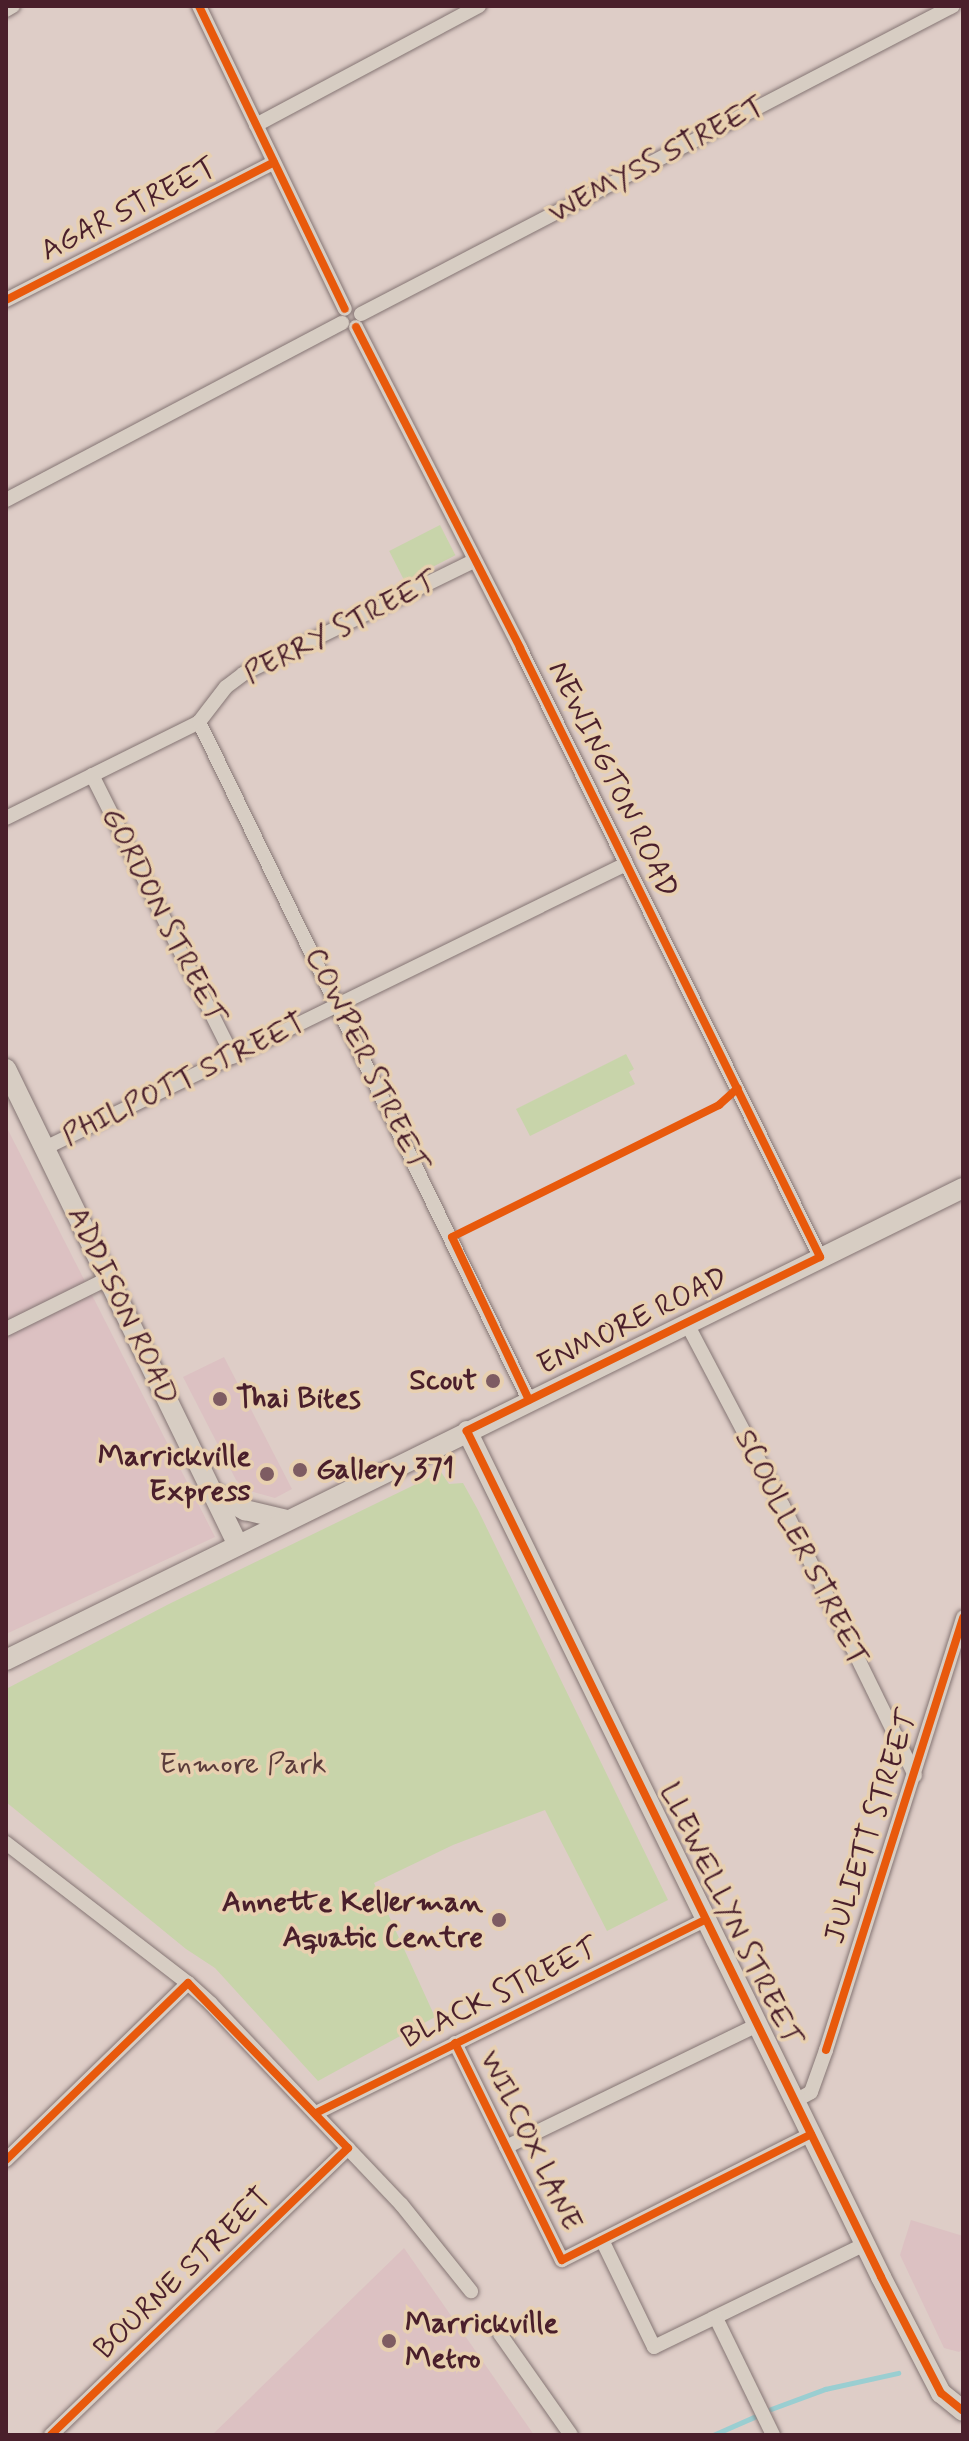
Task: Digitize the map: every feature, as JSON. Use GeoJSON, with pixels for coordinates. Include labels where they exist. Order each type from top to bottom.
{"type":"FeatureCollection","features":[{"type":"Feature","properties":{"kind":"main road","name":"ADDISON ROAD"},"geometry":{"type":"LineString","coordinates":[[6,1069],[11,1091],[45,1148],[237,1543]]}},
{"type":"Feature","properties":{"kind":"main road","name":"ENMORE ROAD"},"geometry":{"type":"LineString","coordinates":[[6,1660],[237,1543],[963,1188]]}},
{"type":"Feature","properties":{"kind":"main road","name":"LLEWELLYN STREET"},"geometry":{"type":"LineString","coordinates":[[467,1431],[865,2244],[941,2393],[963,2411]]}},
{"type":"Feature","properties":{"kind":"main road"},"geometry":{"type":"LineString","coordinates":[[212,1492],[245,1510],[287,1520]]}},
{"type":"Feature","properties":{"kind":"street"},"geometry":{"type":"LineString","coordinates":[[6,10],[13,6]]}},
{"type":"Feature","properties":{"kind":"street","name":"NEWINGTON ROAD"},"geometry":{"type":"LineString","coordinates":[[199,6],[351,318],[820,1257]]}},
{"type":"Feature","properties":{"kind":"street"},"geometry":{"type":"LineString","coordinates":[[256,125],[479,6]]}},
{"type":"Feature","properties":{"kind":"street","name":"WEMYSS STREET"},"geometry":{"type":"LineString","coordinates":[[6,500],[953,6]]}},
{"type":"Feature","properties":{"kind":"street","name":"AGAR STREET"},"geometry":{"type":"LineString","coordinates":[[6,300],[274,162]]}},
{"type":"Feature","properties":{"kind":"street","name":"PERRY STREET"},"geometry":{"type":"LineString","coordinates":[[6,818],[199,722],[226,687],[243,674],[474,561]]}},
{"type":"Feature","properties":{"kind":"street","name":"COWPER STREET"},"geometry":{"type":"LineString","coordinates":[[199,722],[339,1004],[529,1400]]}},
{"type":"Feature","properties":{"kind":"street","name":"GORDON STREET"},"geometry":{"type":"LineString","coordinates":[[92,775],[233,1057]]}},
{"type":"Feature","properties":{"kind":"street","name":"PHILPOTT STREET"},"geometry":{"type":"LineString","coordinates":[[45,1148],[626,864]]}},
{"type":"Feature","properties":{"kind":"street"},"geometry":{"type":"LineString","coordinates":[[6,1329],[109,1278]]}},
{"type":"Feature","properties":{"kind":"street","name":"SCOULLER STREET"},"geometry":{"type":"LineString","coordinates":[[686,1322],[783,1506],[915,1775]]}},
{"type":"Feature","properties":{"kind":"street","name":"JULIETT STREET"},"geometry":{"type":"LineString","coordinates":[[795,2101],[811,2092],[816,2078],[963,1617]]}},
{"type":"Feature","properties":{"kind":"street"},"geometry":{"type":"LineString","coordinates":[[6,1843],[188,1983],[401,2204],[471,2291]]}},
{"type":"Feature","properties":{"kind":"street","name":"BLACK STREET"},"geometry":{"type":"LineString","coordinates":[[316,2113],[705,1920]]}},
{"type":"Feature","properties":{"kind":"street"},"geometry":{"type":"LineString","coordinates":[[6,2160],[188,1983]]}},
{"type":"Feature","properties":{"kind":"street"},"geometry":{"type":"LineString","coordinates":[[506,2147],[757,2025]]}},
{"type":"Feature","properties":{"kind":"street","name":"WILCOX LANE"},"geometry":{"type":"LineString","coordinates":[[455,2043],[562,2260],[602,2240]]}},
{"type":"Feature","properties":{"kind":"street"},"geometry":{"type":"LineString","coordinates":[[811,2134],[602,2240],[654,2347],[865,2244]]}},
{"type":"Feature","properties":{"kind":"street","name":"BOURNE STREET"},"geometry":{"type":"LineString","coordinates":[[51,2435],[348,2148]]}},
{"type":"Feature","properties":{"kind":"street"},"geometry":{"type":"LineString","coordinates":[[716,2318],[773,2435]]}},
{"type":"Feature","properties":{"kind":"street"},"geometry":{"type":"LineString","coordinates":[[500,2334],[571,2435]]}},
{"type":"Feature","properties":{"kind":"shaded area"},"geometry":{"type":"Polygon","coordinates":[[[6,1126],[215,1537],[6,1634],[6,1126]]]}},
{"type":"Feature","properties":{"kind":"shaded area"},"geometry":{"type":"Polygon","coordinates":[[[224,1357],[292,1489],[275,1498],[246,1490],[236,1480],[183,1377],[224,1357]]]}},
{"type":"Feature","properties":{"kind":"shaded area"},"geometry":{"type":"Polygon","coordinates":[[[911,2220],[963,2236],[963,2349],[959,2352],[944,2348],[900,2255],[911,2220]]]}},
{"type":"Feature","properties":{"kind":"shaded area","name":"Marrickville Metro"},"geometry":{"type":"Polygon","coordinates":[[[404,2248],[534,2435],[212,2435],[404,2248]]]}},
{"type":"Feature","properties":{"kind":"green space"},"geometry":{"type":"Polygon","coordinates":[[[440,525],[455,555],[405,581],[389,551],[440,525]]]}},
{"type":"Feature","properties":{"kind":"green space"},"geometry":{"type":"Polygon","coordinates":[[[626,1054],[634,1069],[629,1072],[635,1084],[530,1136],[516,1109],[626,1054]]]}},
{"type":"Feature","properties":{"kind":"green space","name":"Enmore Park"},"geometry":{"type":"Polygon","coordinates":[[[441,1472],[449,1484],[463,1483],[478,1510],[668,1900],[607,1931],[545,1810],[453,1845],[374,1883],[435,2017],[318,2081],[215,1968],[186,1949],[6,1802],[6,1689],[169,1604],[441,1472]]]}},
{"type":"Feature","properties":{"kind":"waterway"},"geometry":{"type":"LineString","coordinates":[[771,2409],[825,2389],[898,2373]]}},
{"type":"Feature","properties":{"kind":"waterway"},"geometry":{"type":"LineString","coordinates":[[713,2435],[754,2417]]}},
{"type":"Feature","properties":{"kind":"cycle path"},"geometry":{"type":"LineString","coordinates":[[199,6],[345,309]]}},
{"type":"Feature","properties":{"kind":"cycle path"},"geometry":{"type":"LineString","coordinates":[[6,300],[274,162]]}},
{"type":"Feature","properties":{"kind":"cycle path"},"geometry":{"type":"LineString","coordinates":[[356,327],[520,648],[820,1257],[467,1431],[881,2277],[941,2393],[963,2411]]}},
{"type":"Feature","properties":{"kind":"cycle path"},"geometry":{"type":"LineString","coordinates":[[529,1400],[452,1237],[719,1105],[738,1088]]}},
{"type":"Feature","properties":{"kind":"cycle path"},"geometry":{"type":"LineString","coordinates":[[826,2050],[963,1617]]}},
{"type":"Feature","properties":{"kind":"cycle path"},"geometry":{"type":"LineString","coordinates":[[316,2113],[705,1920]]}},
{"type":"Feature","properties":{"kind":"cycle path"},"geometry":{"type":"LineString","coordinates":[[6,2160],[188,1983],[348,2148],[51,2435]]}},
{"type":"Feature","properties":{"kind":"cycle path"},"geometry":{"type":"LineString","coordinates":[[455,2043],[562,2260],[811,2134]]}},
{"type":"Feature","properties":{"kind":"place","name":"Scout"},"geometry":{"type":"Point","coordinates":[493,1381]}},
{"type":"Feature","properties":{"kind":"place","name":"Thai Bites"},"geometry":{"type":"Point","coordinates":[220,1399]}},
{"type":"Feature","properties":{"kind":"place","name":"Gallery 371"},"geometry":{"type":"Point","coordinates":[300,1470]}},
{"type":"Feature","properties":{"kind":"place","name":"Marrickville Express"},"geometry":{"type":"Point","coordinates":[267,1474]}},
{"type":"Feature","properties":{"kind":"place","name":"Annette Kellerman Aquatic Centre"},"geometry":{"type":"Point","coordinates":[499,1920]}},
{"type":"Feature","properties":{"kind":"place","name":"Marrickville Metro"},"geometry":{"type":"Point","coordinates":[389,2341]}}]}
